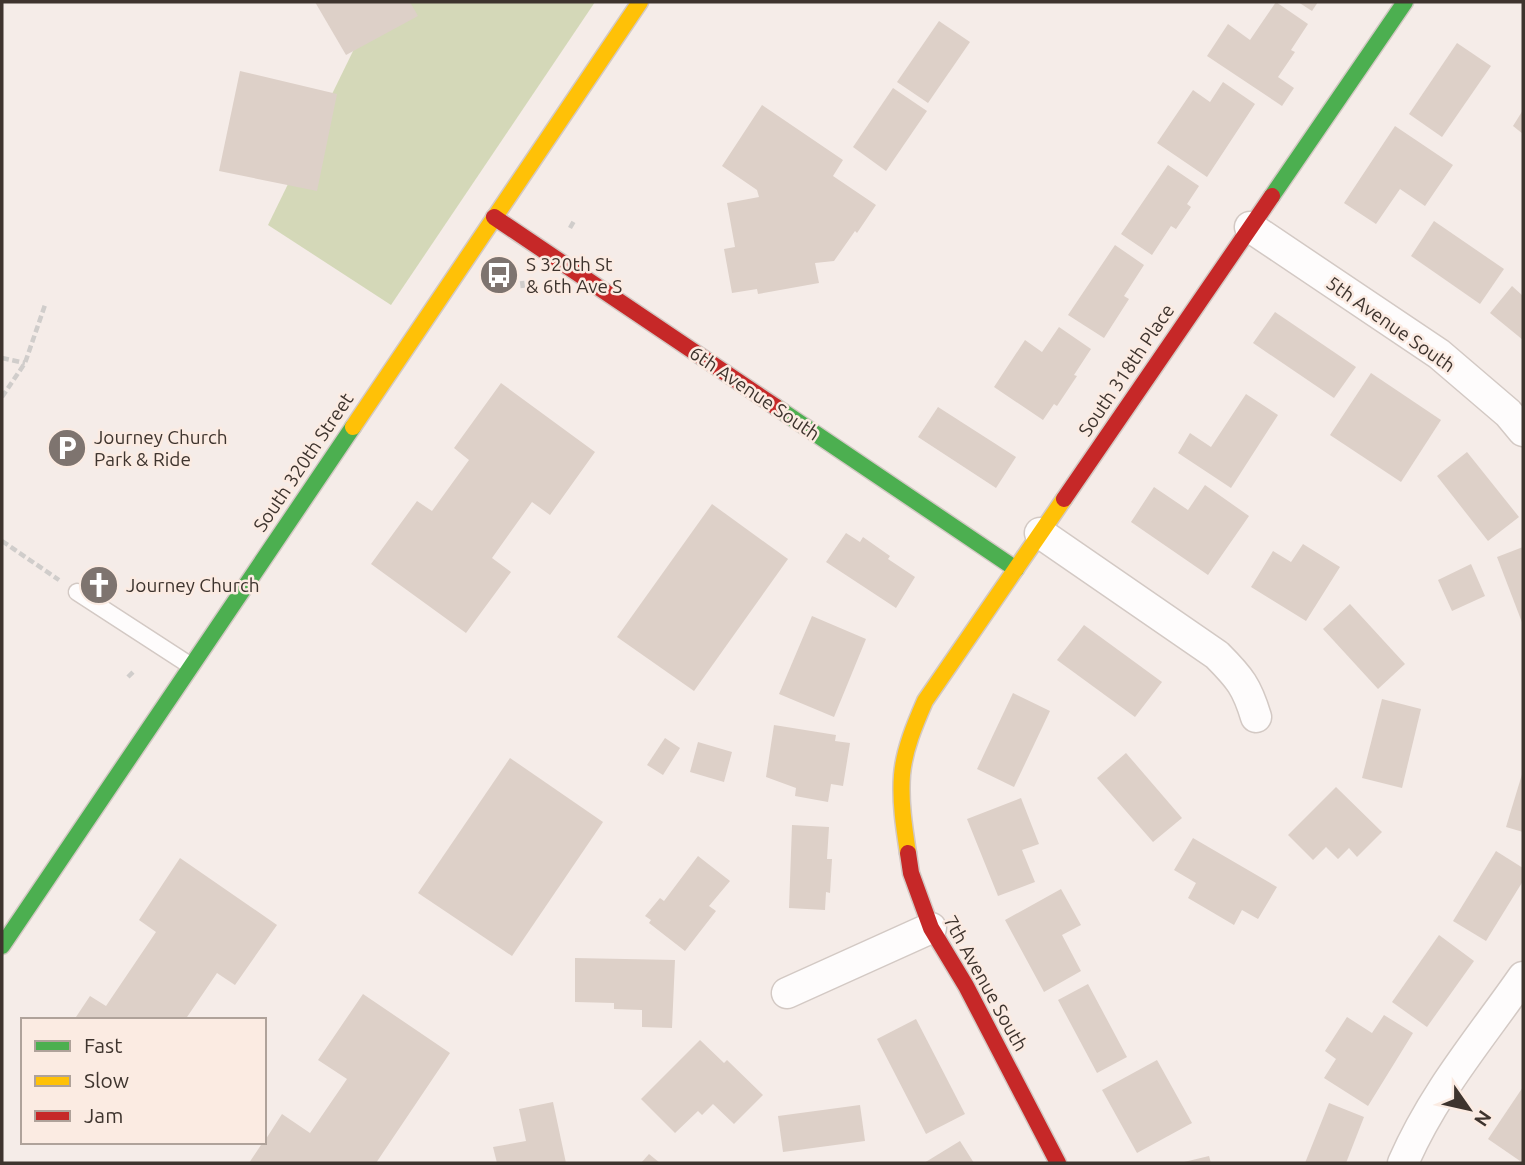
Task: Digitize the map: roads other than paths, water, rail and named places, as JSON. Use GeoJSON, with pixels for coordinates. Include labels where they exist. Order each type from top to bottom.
{"type":"FeatureCollection","features":[{"type":"Feature","properties":{"kind":"street","name":"South 320th Street"},"geometry":{"type":"LineString","coordinates":[[2,946],[640,2]]}},
{"type":"Feature","properties":{"kind":"street","name":"South 318th Place"},"geometry":{"type":"LineString","coordinates":[[902,772],[912,731],[925,701],[1405,2]]}},
{"type":"Feature","properties":{"kind":"street","name":"6th Avenue South"},"geometry":{"type":"LineString","coordinates":[[494,217],[1016,569]]}},
{"type":"Feature","properties":{"kind":"street","name":"5th Avenue South"},"geometry":{"type":"LineString","coordinates":[[1250,227],[1439,354],[1508,413],[1523,431]]}},
{"type":"Feature","properties":{"kind":"street"},"geometry":{"type":"LineString","coordinates":[[1040,533],[1217,655],[1236,674],[1249,693],[1256,717]]}},
{"type":"Feature","properties":{"kind":"street","name":"7th Avenue South"},"geometry":{"type":"LineString","coordinates":[[902,772],[902,810],[911,873],[931,928],[966,986],[1058,1163]]}},
{"type":"Feature","properties":{"kind":"street"},"geometry":{"type":"LineString","coordinates":[[787,993],[931,928]]}},
{"type":"Feature","properties":{"kind":"street"},"geometry":{"type":"LineString","coordinates":[[1404,1163],[1416,1133],[1457,1067],[1523,977]]}},
{"type":"Feature","properties":{"kind":"lane"},"geometry":{"type":"LineString","coordinates":[[77,592],[191,666]]}},
{"type":"Feature","properties":{"kind":"place","name":"S 320th St & 6th Ave S"},"geometry":{"type":"Point","coordinates":[499,275]}},
{"type":"Feature","properties":{"kind":"place","name":"Journey Church Park & Ride"},"geometry":{"type":"Point","coordinates":[67,448]}},
{"type":"Feature","properties":{"kind":"place","name":"Journey Church"},"geometry":{"type":"Point","coordinates":[99,585]}}]}
